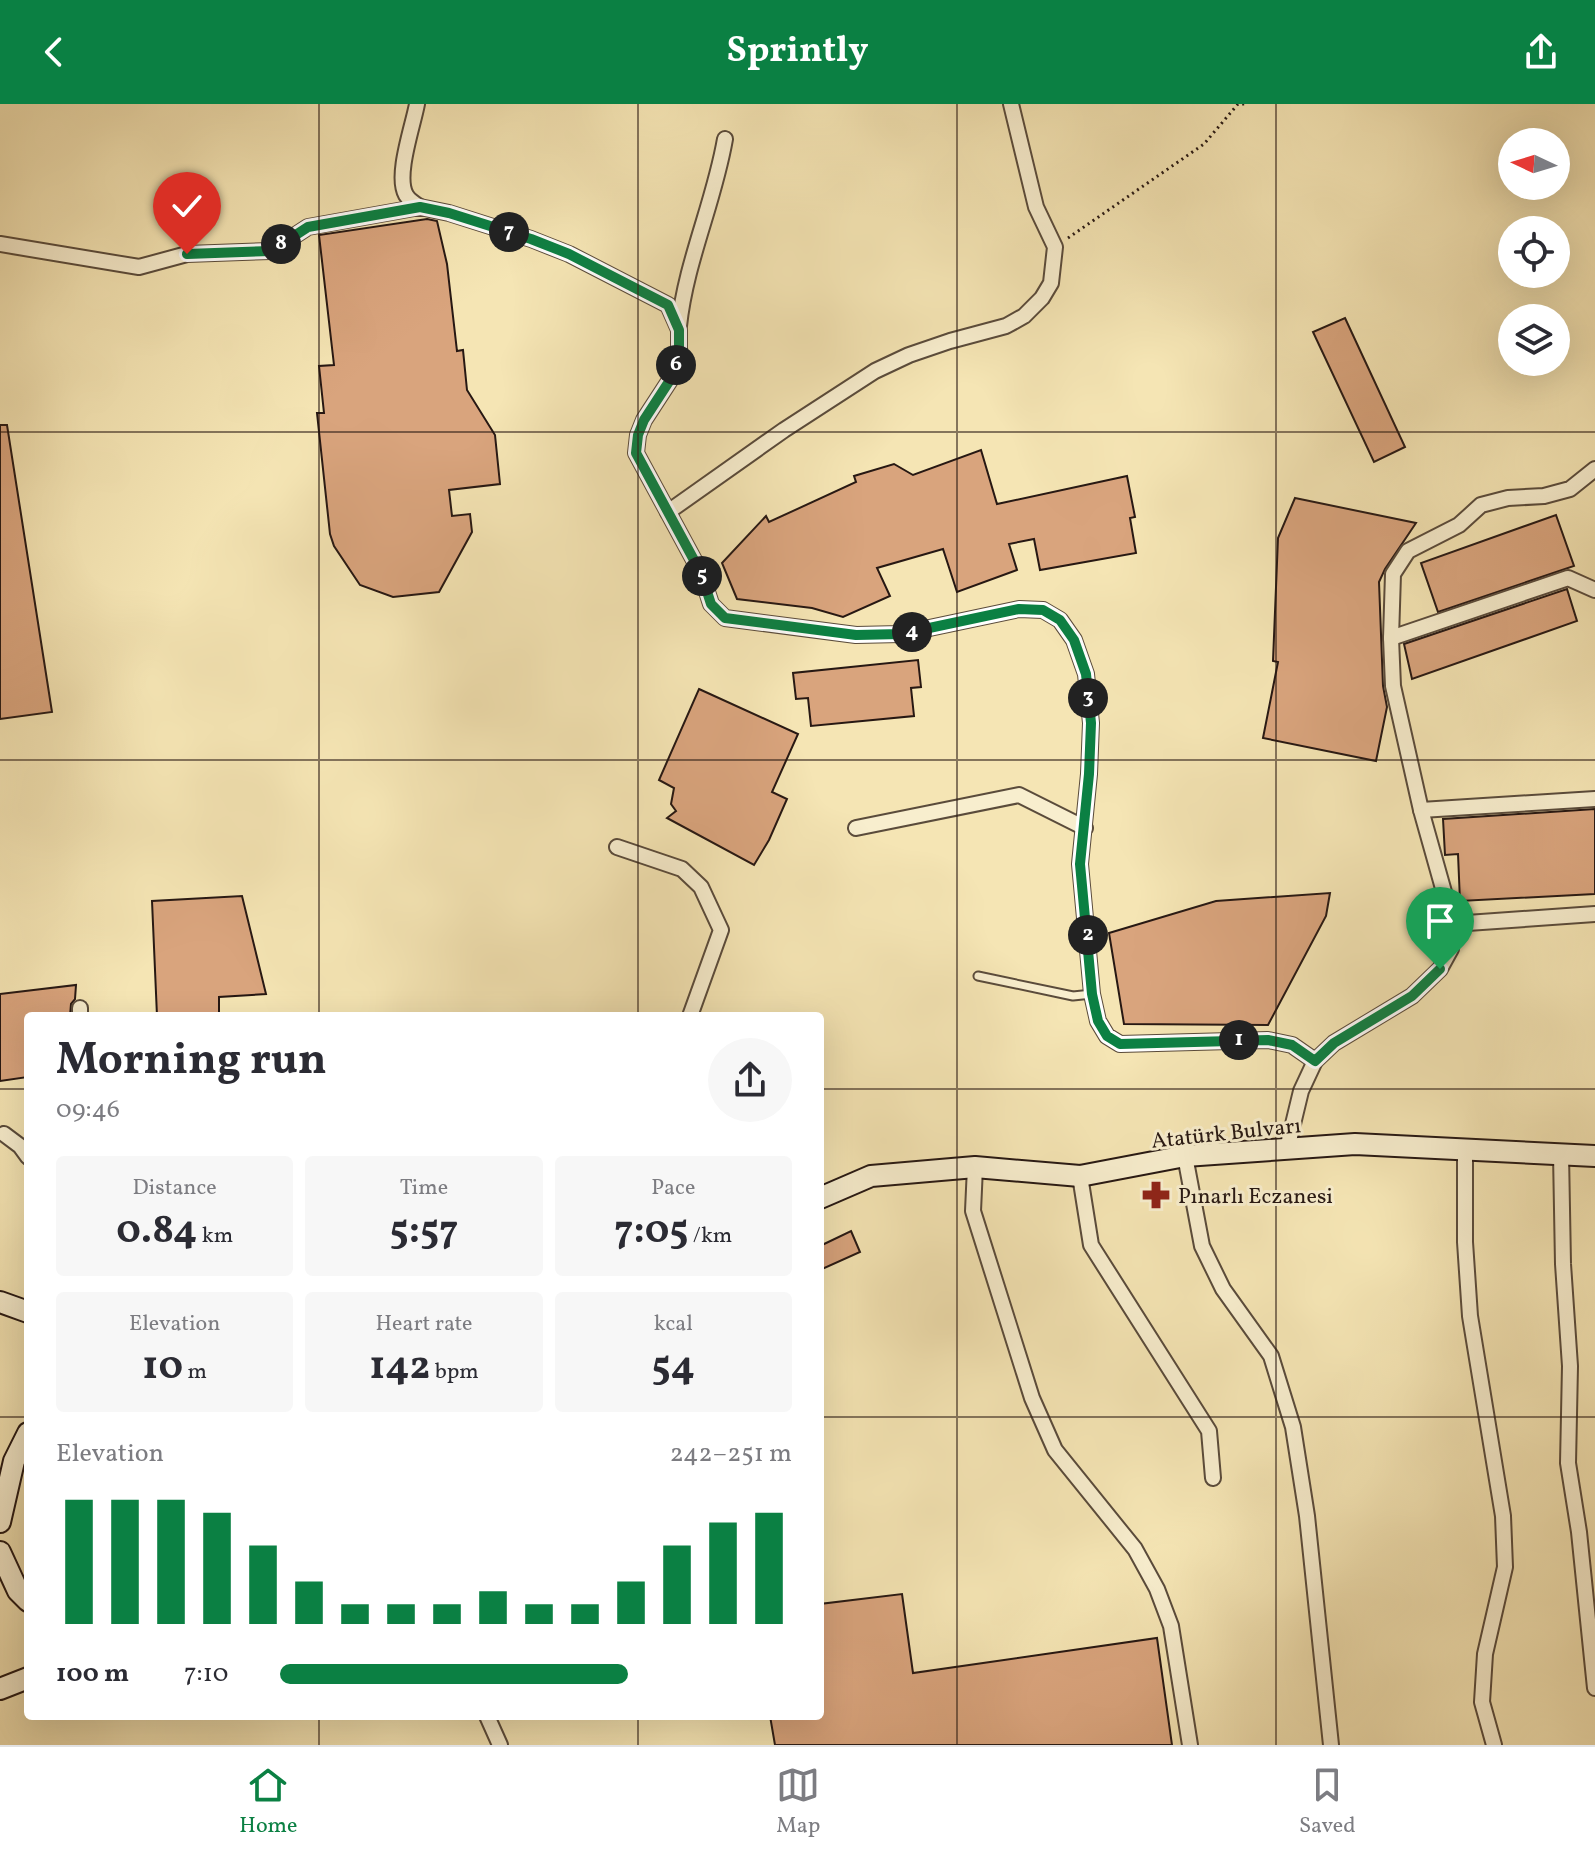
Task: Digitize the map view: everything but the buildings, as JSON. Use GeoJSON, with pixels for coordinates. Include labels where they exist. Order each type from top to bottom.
{"type":"FeatureCollection","features":[{"type":"Feature","properties":{"kind":"street"},"geometry":{"type":"LineString","coordinates":[[417,104],[402,186],[407,198],[420,207]]}},
{"type":"Feature","properties":{"kind":"street"},"geometry":{"type":"LineString","coordinates":[[668,512],[784,430],[875,371],[909,355],[1006,326],[1024,316],[1042,298],[1051,283],[1055,247],[1036,207],[1011,104]]}},
{"type":"Feature","properties":{"kind":"street"},"geometry":{"type":"LineString","coordinates":[[725,139],[711,204],[694,248],[683,291],[679,356],[672,377],[644,420],[636,453],[701,573],[711,604],[725,618],[856,635],[901,634],[1019,609],[1043,610],[1060,620],[1074,640],[1086,674],[1091,723],[1080,864],[1092,994],[1098,1021],[1107,1036],[1120,1044],[1268,1040],[1292,1045],[1315,1061]]}},
{"type":"Feature","properties":{"kind":"street"},"geometry":{"type":"LineString","coordinates":[[0,244],[139,267],[187,254],[271,251],[308,227],[420,207],[449,213],[569,254],[668,305],[679,330]]}},
{"type":"Feature","properties":{"kind":"street"},"geometry":{"type":"LineString","coordinates":[[1287,1149],[1301,1091],[1315,1061],[1334,1043],[1412,996],[1440,969],[1451,949],[1453,924],[1421,810],[1393,686],[1393,574],[1408,551],[1459,525],[1481,505],[1570,489],[1595,469]]}},
{"type":"Feature","properties":{"kind":"street"},"geometry":{"type":"LineString","coordinates":[[1391,638],[1568,578],[1595,590]]}},
{"type":"Feature","properties":{"kind":"street"},"geometry":{"type":"LineString","coordinates":[[856,828],[1019,795],[1085,828]]}},
{"type":"Feature","properties":{"kind":"street"},"geometry":{"type":"LineString","coordinates":[[1421,810],[1595,799]]}},
{"type":"Feature","properties":{"kind":"street"},"geometry":{"type":"LineString","coordinates":[[617,847],[682,869],[701,887],[721,930],[691,1012]]}},
{"type":"Feature","properties":{"kind":"street"},"geometry":{"type":"LineString","coordinates":[[1453,924],[1595,914]]}},
{"type":"Feature","properties":{"kind":"street"},"geometry":{"type":"LineString","coordinates":[[4,1134],[24,1152]]}},
{"type":"Feature","properties":{"kind":"street","name":"Atatürk Bulvarı"},"geometry":{"type":"LineString","coordinates":[[824,1196],[871,1176],[975,1167],[1080,1176],[1185,1156],[1355,1144],[1595,1156]]}},
{"type":"Feature","properties":{"kind":"street"},"geometry":{"type":"LineString","coordinates":[[1465,1149],[1465,1242],[1470,1316],[1503,1516],[1505,1567],[1485,1654],[1482,1702],[1494,1745]]}},
{"type":"Feature","properties":{"kind":"street"},"geometry":{"type":"LineString","coordinates":[[1561,1154],[1563,1264],[1570,1366],[1568,1463],[1579,1532],[1595,1688]]}},
{"type":"Feature","properties":{"kind":"street"},"geometry":{"type":"LineString","coordinates":[[1185,1156],[1202,1246],[1223,1289],[1271,1356],[1293,1427],[1307,1516],[1331,1745]]}},
{"type":"Feature","properties":{"kind":"street"},"geometry":{"type":"LineString","coordinates":[[975,1167],[973,1211],[1032,1398],[1055,1450],[1135,1549],[1157,1589],[1171,1626],[1190,1745]]}},
{"type":"Feature","properties":{"kind":"street"},"geometry":{"type":"LineString","coordinates":[[1080,1176],[1091,1245],[1209,1431],[1213,1478]]}},
{"type":"Feature","properties":{"kind":"street"},"geometry":{"type":"LineString","coordinates":[[0,1302],[24,1311]]}},
{"type":"Feature","properties":{"kind":"street"},"geometry":{"type":"LineString","coordinates":[[0,1522],[14,1461],[24,1441]]}},
{"type":"Feature","properties":{"kind":"street"},"geometry":{"type":"LineString","coordinates":[[0,1552],[18,1591],[24,1597]]}},
{"type":"Feature","properties":{"kind":"street"},"geometry":{"type":"LineString","coordinates":[[0,1689],[24,1680]]}},
{"type":"Feature","properties":{"kind":"street"},"geometry":{"type":"LineString","coordinates":[[489,1720],[500,1745]]}},
{"type":"Feature","properties":{"kind":"lane"},"geometry":{"type":"LineString","coordinates":[[978,976],[1073,996],[1092,994]]}},
{"type":"Feature","properties":{"kind":"path"},"geometry":{"type":"LineString","coordinates":[[1055,247],[1204,144],[1238,104],[1247,104]]}},
{"type":"Feature","properties":{"kind":"place","name":"Pınarlı Eczanesi"},"geometry":{"type":"Point","coordinates":[1156,1195]}},
{"type":"Feature","properties":{"kind":"route"},"geometry":{"type":"LineString","coordinates":[[187,254],[271,251],[308,227],[420,207],[449,213],[569,254],[668,305],[679,330],[679,356],[672,377],[644,420],[636,453],[701,573],[711,604],[725,618],[856,635],[901,634],[1019,609],[1043,610],[1060,620],[1074,640],[1086,674],[1091,723],[1080,864],[1092,994],[1098,1021],[1107,1036],[1120,1044],[1268,1040],[1292,1045],[1315,1061],[1334,1043],[1412,996],[1440,969]]}}]}
